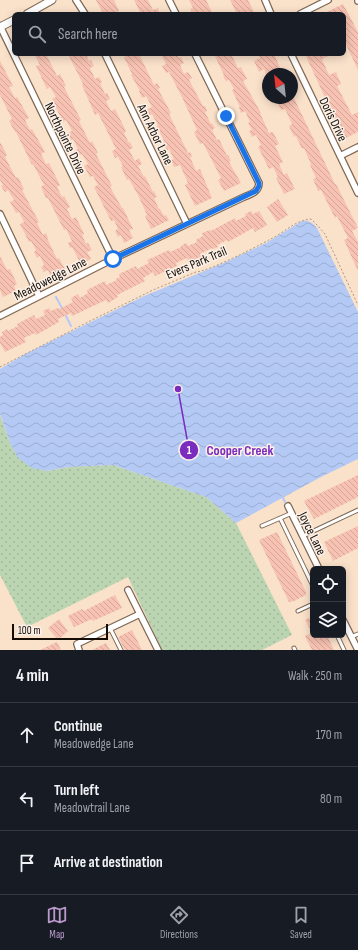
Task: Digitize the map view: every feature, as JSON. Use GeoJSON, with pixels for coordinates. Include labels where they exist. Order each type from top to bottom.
{"type":"FeatureCollection","features":[{"type":"Feature","properties":{"kind":"street"},"geometry":{"type":"LineString","coordinates":[[31,12],[52,0]]}},
{"type":"Feature","properties":{"kind":"street"},"geometry":{"type":"LineString","coordinates":[[76,0],[84,12]]}},
{"type":"Feature","properties":{"kind":"street"},"geometry":{"type":"LineString","coordinates":[[169,0],[175,12]]}},
{"type":"Feature","properties":{"kind":"street"},"geometry":{"type":"LineString","coordinates":[[265,0],[270,12]]}},
{"type":"Feature","properties":{"kind":"street"},"geometry":{"type":"LineString","coordinates":[[304,12],[328,0]]}},
{"type":"Feature","properties":{"kind":"street"},"geometry":{"type":"LineString","coordinates":[[0,27],[12,21]]}},
{"type":"Feature","properties":{"kind":"street","name":"Northpointe Drive"},"geometry":{"type":"LineString","coordinates":[[0,27],[12,52]]}},
{"type":"Feature","properties":{"kind":"street","name":"Northpointe Drive"},"geometry":{"type":"LineString","coordinates":[[14,56],[113,259]]}},
{"type":"Feature","properties":{"kind":"street","name":"Ann Arbor Lane"},"geometry":{"type":"LineString","coordinates":[[106,56],[187,224]]}},
{"type":"Feature","properties":{"kind":"street","name":"Meadowedge Lane"},"geometry":{"type":"LineString","coordinates":[[0,316],[113,259],[256,191],[259,183],[196,56]]}},
{"type":"Feature","properties":{"kind":"street","name":"Doris Drive"},"geometry":{"type":"LineString","coordinates":[[292,56],[358,193]]}},
{"type":"Feature","properties":{"kind":"street"},"geometry":{"type":"LineString","coordinates":[[340,156],[358,147]]}},
{"type":"Feature","properties":{"kind":"street"},"geometry":{"type":"LineString","coordinates":[[0,214],[39,296]]}},
{"type":"Feature","properties":{"kind":"street","name":"Joyce Lane"},"geometry":{"type":"LineString","coordinates":[[288,506],[317,566]]}},
{"type":"Feature","properties":{"kind":"street"},"geometry":{"type":"LineString","coordinates":[[128,590],[158,650]]}},
{"type":"Feature","properties":{"kind":"street"},"geometry":{"type":"LineString","coordinates":[[79,650],[76,644],[140,614]]}},
{"type":"Feature","properties":{"kind":"street"},"geometry":{"type":"LineString","coordinates":[[346,626],[358,650]]}},
{"type":"Feature","properties":{"kind":"lane"},"geometry":{"type":"LineString","coordinates":[[303,536],[358,510]]}},
{"type":"Feature","properties":{"kind":"lane"},"geometry":{"type":"LineString","coordinates":[[262,526],[292,513]]}},
{"type":"Feature","properties":{"kind":"lane"},"geometry":{"type":"LineString","coordinates":[[280,518],[310,580]]}},
{"type":"Feature","properties":{"kind":"lane"},"geometry":{"type":"LineString","coordinates":[[298,611],[310,605]]}},
{"type":"Feature","properties":{"kind":"lane"},"geometry":{"type":"LineString","coordinates":[[110,628],[121,650]]}},
{"type":"Feature","properties":{"kind":"lane"},"geometry":{"type":"LineString","coordinates":[[351,637],[358,634]]}},
{"type":"Feature","properties":{"kind":"lane"},"geometry":{"type":"LineString","coordinates":[[338,638],[344,650]]}},
{"type":"Feature","properties":{"kind":"path","name":"Evers Park Trail"},"geometry":{"type":"LineString","coordinates":[[0,367],[154,290],[196,272],[200,272],[244,252],[303,220],[311,220],[325,234],[358,305]]}},
{"type":"Feature","properties":{"kind":"green space"},"geometry":{"type":"Polygon","coordinates":[[[0,415],[10,443],[18,457],[47,471],[69,467],[113,465],[206,497],[236,523],[292,635],[262,650],[162,650],[128,577],[27,627],[0,575],[0,415]]]}},
{"type":"Feature","properties":{"kind":"water"},"geometry":{"type":"Polygon","coordinates":[[[302,221],[311,222],[317,228],[358,312],[358,459],[319,478],[236,523],[206,497],[113,465],[69,467],[47,471],[32,468],[18,458],[10,443],[0,414],[0,369],[25,354],[144,296],[226,262],[266,243],[302,221]]]}},
{"type":"Feature","properties":{"kind":"building"},"geometry":{"type":"Polygon","coordinates":[[[96,0],[114,0],[119,11],[117,12],[102,12],[96,0]]]}},
{"type":"Feature","properties":{"kind":"building"},"geometry":{"type":"Polygon","coordinates":[[[134,0],[148,0],[153,10],[158,8],[159,12],[140,12],[134,0]]]}},
{"type":"Feature","properties":{"kind":"building"},"geometry":{"type":"Polygon","coordinates":[[[189,0],[206,0],[212,12],[192,12],[190,9],[193,8],[189,0]]]}},
{"type":"Feature","properties":{"kind":"building"},"geometry":{"type":"Polygon","coordinates":[[[230,0],[248,0],[254,12],[236,12],[230,0]]]}},
{"type":"Feature","properties":{"kind":"building"},"geometry":{"type":"Polygon","coordinates":[[[343,4],[358,32],[358,70],[346,44],[346,12],[327,12],[343,4]]]}},
{"type":"Feature","properties":{"kind":"building"},"geometry":{"type":"Polygon","coordinates":[[[35,56],[47,56],[57,76],[60,74],[66,86],[64,87],[81,120],[79,121],[90,143],[92,141],[98,153],[96,154],[112,186],[110,187],[123,208],[133,229],[129,230],[133,238],[124,243],[121,235],[118,237],[115,231],[118,229],[114,220],[111,221],[94,187],[98,185],[93,176],[90,177],[84,166],[88,164],[82,154],[79,155],[76,150],[78,149],[73,139],[71,140],[68,133],[72,131],[66,120],[63,122],[52,99],[56,97],[50,87],[47,89],[36,66],[40,65],[35,56]]]}},
{"type":"Feature","properties":{"kind":"building"},"geometry":{"type":"Polygon","coordinates":[[[69,56],[87,56],[89,61],[91,60],[94,66],[90,68],[95,79],[99,77],[102,82],[100,83],[105,94],[107,93],[110,99],[106,101],[111,111],[115,109],[126,131],[124,133],[133,148],[129,150],[135,161],[139,158],[142,164],[138,166],[157,197],[154,198],[159,209],[169,220],[151,229],[145,216],[147,215],[138,195],[129,179],[127,180],[121,167],[123,166],[118,157],[115,158],[112,151],[116,149],[98,113],[95,115],[82,85],[83,84],[69,56]]]}},
{"type":"Feature","properties":{"kind":"building"},"geometry":{"type":"Polygon","coordinates":[[[140,56],[154,85],[157,83],[160,88],[158,89],[171,113],[169,114],[188,153],[190,152],[192,157],[190,157],[196,171],[200,169],[212,198],[195,206],[185,185],[188,183],[180,165],[174,167],[171,160],[174,159],[169,149],[167,150],[164,144],[165,143],[157,126],[158,125],[152,114],[149,115],[146,110],[152,107],[146,96],[142,98],[124,57],[140,56]]]}},
{"type":"Feature","properties":{"kind":"building"},"geometry":{"type":"Polygon","coordinates":[[[162,56],[181,57],[184,63],[180,65],[184,74],[188,72],[192,78],[189,80],[203,106],[205,106],[207,111],[205,112],[211,124],[212,123],[215,128],[212,130],[217,140],[219,139],[227,156],[228,155],[231,161],[229,162],[241,183],[224,191],[218,180],[221,178],[203,143],[200,144],[194,132],[197,130],[182,97],[169,72],[166,73],[162,66],[166,64],[162,56]]]}},
{"type":"Feature","properties":{"kind":"building"},"geometry":{"type":"Polygon","coordinates":[[[215,56],[232,56],[238,68],[241,67],[247,79],[243,81],[261,113],[269,133],[273,132],[279,144],[275,146],[283,162],[279,164],[284,175],[287,173],[295,189],[284,194],[276,178],[278,177],[273,167],[269,169],[258,147],[261,145],[256,135],[252,137],[249,131],[252,130],[248,123],[250,122],[245,111],[241,113],[240,107],[232,90],[234,89],[229,80],[226,81],[223,76],[224,75],[215,56]]]}},
{"type":"Feature","properties":{"kind":"building"},"geometry":{"type":"Polygon","coordinates":[[[259,56],[275,56],[280,68],[262,68],[262,70],[259,72],[254,61],[260,58],[259,56]]]}},
{"type":"Feature","properties":{"kind":"building"},"geometry":{"type":"Polygon","coordinates":[[[306,56],[328,56],[322,59],[329,75],[336,72],[341,84],[337,86],[352,115],[358,112],[358,132],[344,139],[306,56]]]}},
{"type":"Feature","properties":{"kind":"building"},"geometry":{"type":"Polygon","coordinates":[[[0,61],[13,86],[9,87],[15,98],[17,97],[29,118],[25,120],[45,152],[41,154],[46,164],[49,163],[60,185],[57,187],[62,197],[64,196],[70,207],[67,209],[72,219],[76,217],[84,234],[82,235],[86,244],[88,243],[92,250],[87,252],[91,259],[81,264],[72,247],[70,248],[68,243],[72,241],[66,229],[64,230],[48,198],[46,198],[41,187],[44,185],[9,121],[12,119],[0,95],[0,61]]]}},
{"type":"Feature","properties":{"kind":"building"},"geometry":{"type":"Polygon","coordinates":[[[278,104],[297,104],[358,228],[352,231],[358,242],[358,271],[344,240],[348,238],[337,216],[335,218],[321,190],[318,191],[313,179],[316,178],[304,148],[302,149],[296,136],[294,137],[289,126],[292,124],[285,109],[281,110],[278,104]]]}},
{"type":"Feature","properties":{"kind":"building"},"geometry":{"type":"Polygon","coordinates":[[[0,142],[7,155],[5,157],[16,178],[18,177],[24,189],[22,190],[39,222],[37,223],[43,235],[46,233],[57,259],[59,258],[65,269],[51,276],[48,270],[44,272],[41,267],[44,265],[40,256],[37,258],[34,252],[36,250],[31,241],[29,242],[20,224],[24,222],[19,212],[16,213],[10,202],[14,200],[8,190],[5,192],[1,186],[3,185],[0,180],[0,142]]]}},
{"type":"Feature","properties":{"kind":"building"},"geometry":{"type":"Polygon","coordinates":[[[278,199],[288,215],[277,222],[267,207],[278,199]]]}},
{"type":"Feature","properties":{"kind":"building"},"geometry":{"type":"Polygon","coordinates":[[[251,211],[253,214],[259,211],[267,225],[255,232],[253,228],[228,242],[227,240],[217,245],[218,247],[212,248],[200,254],[202,258],[190,264],[187,258],[176,263],[177,266],[155,276],[153,272],[143,278],[145,281],[117,295],[118,297],[108,303],[106,300],[72,316],[71,313],[58,319],[59,322],[36,335],[35,333],[24,338],[26,342],[5,352],[0,343],[0,337],[3,335],[2,332],[7,329],[8,331],[18,326],[17,324],[34,315],[36,319],[45,315],[43,311],[49,308],[51,311],[58,308],[59,309],[73,302],[71,298],[78,294],[80,298],[88,293],[87,290],[105,281],[106,285],[117,280],[116,279],[120,277],[119,274],[136,266],[137,269],[149,263],[147,260],[169,250],[170,252],[186,243],[188,246],[197,242],[196,240],[203,236],[202,233],[211,231],[235,218],[236,221],[246,216],[245,214],[251,211]]]}},
{"type":"Feature","properties":{"kind":"building"},"geometry":{"type":"Polygon","coordinates":[[[0,256],[7,270],[10,269],[17,284],[14,286],[16,291],[3,297],[0,290],[0,256]]]}},
{"type":"Feature","properties":{"kind":"building"},"geometry":{"type":"Polygon","coordinates":[[[358,475],[358,497],[314,519],[304,501],[358,475]]]}},
{"type":"Feature","properties":{"kind":"building"},"geometry":{"type":"Polygon","coordinates":[[[358,526],[358,548],[333,561],[324,542],[358,526]]]}},
{"type":"Feature","properties":{"kind":"building"},"geometry":{"type":"Polygon","coordinates":[[[277,532],[306,592],[306,595],[294,601],[289,602],[259,540],[277,532]]]}},
{"type":"Feature","properties":{"kind":"building"},"geometry":{"type":"Polygon","coordinates":[[[115,595],[122,608],[93,621],[92,619],[74,627],[68,616],[82,609],[84,611],[115,595]]]}},
{"type":"Feature","properties":{"kind":"building"},"geometry":{"type":"Polygon","coordinates":[[[310,618],[310,629],[305,620],[310,618]]]}},
{"type":"Feature","properties":{"kind":"building"},"geometry":{"type":"Polygon","coordinates":[[[59,619],[68,631],[58,640],[48,628],[59,619]]]}},
{"type":"Feature","properties":{"kind":"building"},"geometry":{"type":"Polygon","coordinates":[[[132,630],[142,650],[125,650],[118,637],[132,630]]]}},
{"type":"Feature","properties":{"kind":"building"},"geometry":{"type":"Polygon","coordinates":[[[310,634],[310,638],[328,638],[334,650],[312,650],[305,636],[310,634]]]}},
{"type":"Feature","properties":{"kind":"building"},"geometry":{"type":"Polygon","coordinates":[[[57,642],[61,650],[40,650],[57,642]]]}},
{"type":"Feature","properties":{"kind":"building"},"geometry":{"type":"Polygon","coordinates":[[[106,643],[110,650],[92,650],[106,643]]]}},
{"type":"Feature","properties":{"kind":"waterway"},"geometry":{"type":"LineString","coordinates":[[56,297],[63,310]]}},
{"type":"Feature","properties":{"kind":"waterway"},"geometry":{"type":"LineString","coordinates":[[65,314],[71,326]]}},
{"type":"Feature","properties":{"kind":"waterway"},"geometry":{"type":"LineString","coordinates":[[282,496],[285,502]]}},
{"type":"Feature","properties":{"kind":"place","name":"Cooper Creek"},"geometry":{"type":"Point","coordinates":[178,389]}},
{"type":"Feature","properties":{"kind":"route"},"geometry":{"type":"LineString","coordinates":[[113,259],[154,241],[256,191],[259,183],[226,116]]}}]}
